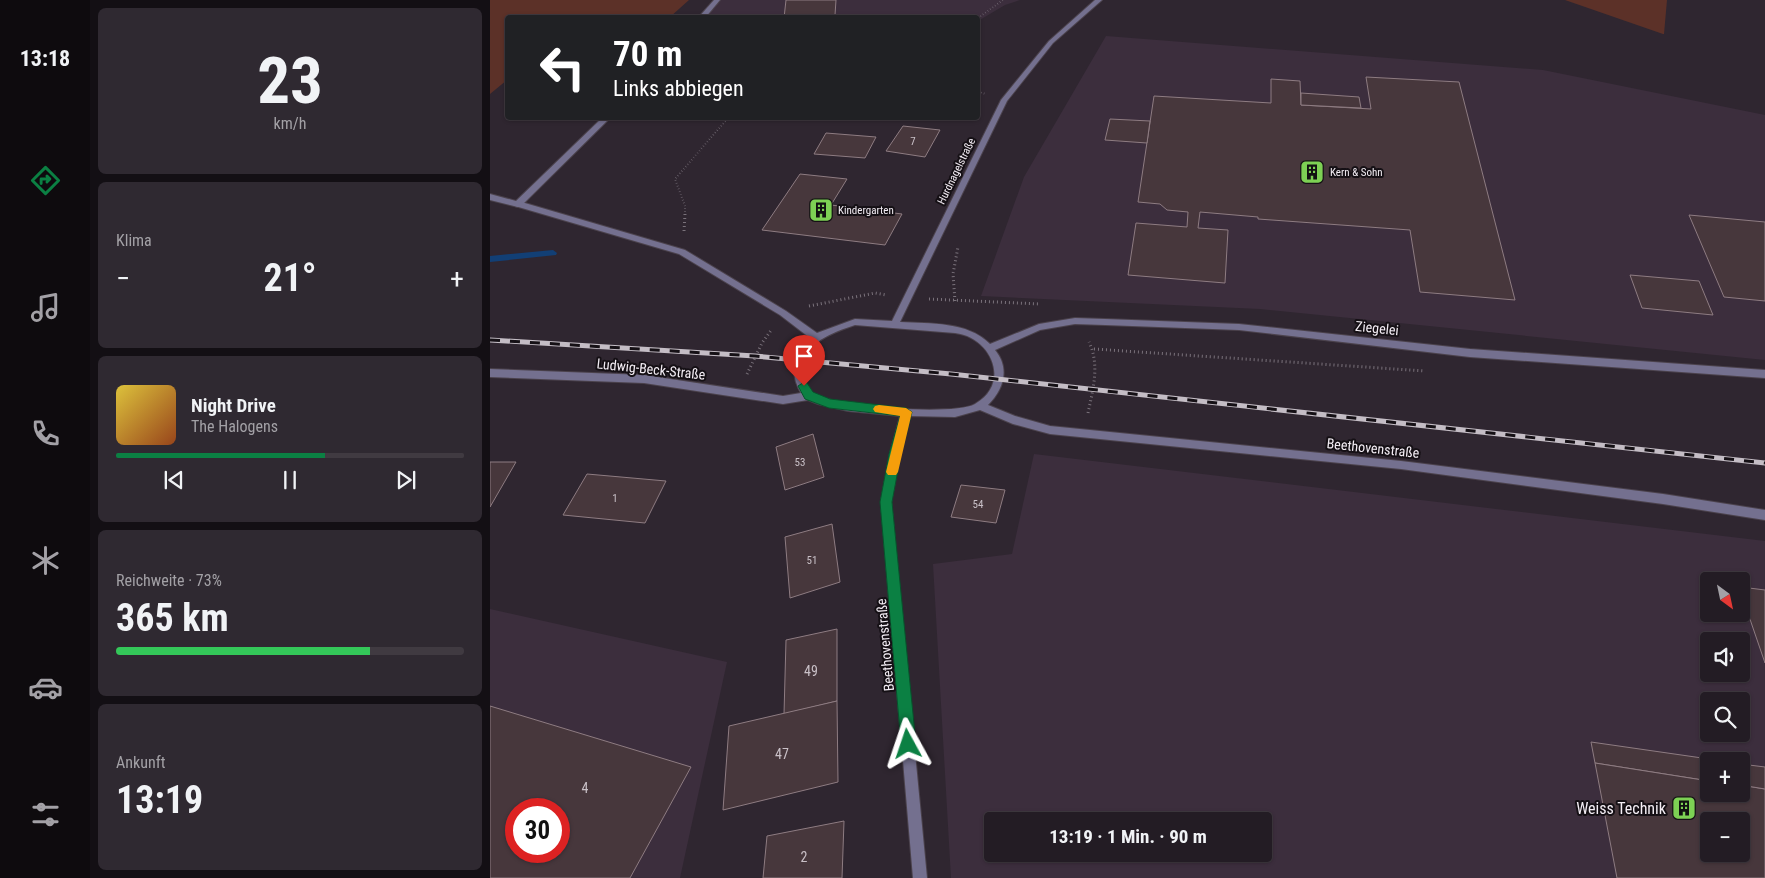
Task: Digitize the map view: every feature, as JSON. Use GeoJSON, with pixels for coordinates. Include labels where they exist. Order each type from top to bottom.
{"type":"FeatureCollection","features":[{"type":"Feature","properties":{"kind":"street"},"geometry":{"type":"LineString","coordinates":[[703,15],[717,0]]}},
{"type":"Feature","properties":{"kind":"street","name":"Hurdnagelstraße"},"geometry":{"type":"LineString","coordinates":[[895,324],[1004,100],[1051,42],[1099,0]]}},
{"type":"Feature","properties":{"kind":"street"},"geometry":{"type":"LineString","coordinates":[[518,204],[604,120]]}},
{"type":"Feature","properties":{"kind":"street"},"geometry":{"type":"LineString","coordinates":[[490,197],[682,252],[783,314],[816,338]]}},
{"type":"Feature","properties":{"kind":"street"},"geometry":{"type":"LineString","coordinates":[[855,322],[895,324],[966,332],[990,348],[999,360],[1001,379],[992,395],[980,406],[959,412],[934,414],[829,404],[809,396],[798,377],[799,361],[803,351],[816,338],[828,331],[855,322]]}},
{"type":"Feature","properties":{"kind":"street","name":"Ziegelei"},"geometry":{"type":"LineString","coordinates":[[990,348],[1039,327],[1075,322],[1105,322],[1239,327],[1470,352],[1765,374]]}},
{"type":"Feature","properties":{"kind":"street","name":"Ludwig-Beck-Straße"},"geometry":{"type":"LineString","coordinates":[[490,372],[644,380],[783,400],[809,396]]}},
{"type":"Feature","properties":{"kind":"street","name":"Beethovenstraße"},"geometry":{"type":"LineString","coordinates":[[980,406],[1013,420],[1050,430],[1401,465],[1663,499],[1765,515]]}},
{"type":"Feature","properties":{"kind":"street","name":"Beethovenstraße"},"geometry":{"type":"LineString","coordinates":[[906,412],[895,454],[886,502],[896,592],[920,878]]}},
{"type":"Feature","properties":{"kind":"path"},"geometry":{"type":"LineString","coordinates":[[980,16],[1002,0]]}},
{"type":"Feature","properties":{"kind":"path"},"geometry":{"type":"LineString","coordinates":[[682,252],[685,206],[674,179],[726,120]]}},
{"type":"Feature","properties":{"kind":"path"},"geometry":{"type":"LineString","coordinates":[[739,393],[762,343],[783,314]]}},
{"type":"Feature","properties":{"kind":"path"},"geometry":{"type":"LineString","coordinates":[[1094,349],[1427,372]]}},
{"type":"Feature","properties":{"kind":"shaded area"},"geometry":{"type":"Polygon","coordinates":[[[490,0],[689,0],[672,15],[505,15],[505,82],[490,94],[490,0]]]}},
{"type":"Feature","properties":{"kind":"shaded area"},"geometry":{"type":"Polygon","coordinates":[[[718,0],[1020,0],[1005,5],[980,20],[980,15],[707,15],[718,0]]]}},
{"type":"Feature","properties":{"kind":"shaded area"},"geometry":{"type":"Polygon","coordinates":[[[1565,0],[1667,0],[1664,34],[1663,34],[1565,0]]]}},
{"type":"Feature","properties":{"kind":"shaded area"},"geometry":{"type":"Polygon","coordinates":[[[1106,36],[1543,70],[1765,115],[1765,360],[1260,309],[981,296],[1024,177],[1106,36]]]}},
{"type":"Feature","properties":{"kind":"shaded area"},"geometry":{"type":"Polygon","coordinates":[[[1034,454],[1765,541],[1765,878],[951,878],[933,564],[1012,554],[1034,454]]]}},
{"type":"Feature","properties":{"kind":"shaded area"},"geometry":{"type":"Polygon","coordinates":[[[490,609],[727,662],[680,878],[490,878],[490,609]]]}},
{"type":"Feature","properties":{"kind":"building"},"geometry":{"type":"Polygon","coordinates":[[[786,0],[836,0],[835,15],[784,15],[786,0]]]}},
{"type":"Feature","properties":{"kind":"building","name":"Kern & Sohn"},"geometry":{"type":"Polygon","coordinates":[[[1366,77],[1459,82],[1515,300],[1420,292],[1410,230],[1258,219],[1258,217],[1200,212],[1198,228],[1228,230],[1225,283],[1128,275],[1136,223],[1187,227],[1188,212],[1167,210],[1160,204],[1138,202],[1154,96],[1271,103],[1271,79],[1300,81],[1301,105],[1371,109],[1366,77]]]}},
{"type":"Feature","properties":{"kind":"building"},"geometry":{"type":"Polygon","coordinates":[[[1301,93],[1359,97],[1361,108],[1301,105],[1301,93]]]}},
{"type":"Feature","properties":{"kind":"building"},"geometry":{"type":"Polygon","coordinates":[[[1110,119],[1150,121],[1147,143],[1105,140],[1110,119]]]}},
{"type":"Feature","properties":{"kind":"building"},"geometry":{"type":"Polygon","coordinates":[[[903,126],[940,130],[925,157],[886,151],[903,126]]]}},
{"type":"Feature","properties":{"kind":"building"},"geometry":{"type":"Polygon","coordinates":[[[826,133],[876,137],[865,158],[814,154],[826,133]]]}},
{"type":"Feature","properties":{"kind":"building","name":"Kindergarten"},"geometry":{"type":"Polygon","coordinates":[[[800,174],[847,179],[831,205],[902,214],[885,245],[762,230],[800,174]]]}},
{"type":"Feature","properties":{"kind":"building"},"geometry":{"type":"Polygon","coordinates":[[[1689,215],[1765,222],[1765,301],[1724,297],[1689,215]]]}},
{"type":"Feature","properties":{"kind":"building"},"geometry":{"type":"Polygon","coordinates":[[[1630,275],[1699,281],[1713,315],[1642,308],[1630,275]]]}},
{"type":"Feature","properties":{"kind":"building"},"geometry":{"type":"Polygon","coordinates":[[[813,434],[824,477],[785,490],[776,447],[813,434]]]}},
{"type":"Feature","properties":{"kind":"building"},"geometry":{"type":"Polygon","coordinates":[[[490,462],[516,462],[490,507],[490,462]]]}},
{"type":"Feature","properties":{"kind":"building"},"geometry":{"type":"Polygon","coordinates":[[[587,474],[666,481],[645,523],[563,515],[587,474]]]}},
{"type":"Feature","properties":{"kind":"building"},"geometry":{"type":"Polygon","coordinates":[[[961,485],[1005,490],[996,523],[951,517],[961,485]]]}},
{"type":"Feature","properties":{"kind":"building"},"geometry":{"type":"Polygon","coordinates":[[[832,524],[840,582],[790,598],[785,537],[832,524]]]}},
{"type":"Feature","properties":{"kind":"building"},"geometry":{"type":"Polygon","coordinates":[[[1750,588],[1765,590],[1765,663],[1750,619],[1750,588]]]}},
{"type":"Feature","properties":{"kind":"building"},"geometry":{"type":"Polygon","coordinates":[[[837,629],[837,701],[784,714],[786,640],[837,629]]]}},
{"type":"Feature","properties":{"kind":"building"},"geometry":{"type":"Polygon","coordinates":[[[837,701],[838,782],[723,810],[729,726],[837,701]]]}},
{"type":"Feature","properties":{"kind":"building"},"geometry":{"type":"Polygon","coordinates":[[[490,706],[691,767],[630,878],[490,878],[490,706]]]}},
{"type":"Feature","properties":{"kind":"building"},"geometry":{"type":"Polygon","coordinates":[[[1591,742],[1700,758],[1700,780],[1595,763],[1591,742]]]}},
{"type":"Feature","properties":{"kind":"building","name":"Weiss Technik"},"geometry":{"type":"Polygon","coordinates":[[[1595,763],[1700,780],[1700,802],[1750,802],[1750,786],[1765,789],[1765,878],[1617,878],[1595,763]]]}},
{"type":"Feature","properties":{"kind":"building"},"geometry":{"type":"Polygon","coordinates":[[[1750,765],[1765,767],[1765,789],[1750,786],[1750,765]]]}},
{"type":"Feature","properties":{"kind":"building"},"geometry":{"type":"Polygon","coordinates":[[[844,821],[842,878],[763,878],[767,836],[844,821]]]}},
{"type":"Feature","properties":{"kind":"waterway"},"geometry":{"type":"LineString","coordinates":[[490,259],[553,253]]}},
{"type":"Feature","properties":{"kind":"railway"},"geometry":{"type":"LineString","coordinates":[[490,340],[755,356],[951,374],[1765,463]]}},
{"type":"Feature","properties":{"kind":"slow traffic"},"geometry":{"type":"LineString","coordinates":[[879,409],[906,412],[892,472]]}},
{"type":"Feature","properties":{"kind":"place","name":"Kern & Sohn"},"geometry":{"type":"Point","coordinates":[1312,172]}},
{"type":"Feature","properties":{"kind":"place","name":"Kindergarten"},"geometry":{"type":"Point","coordinates":[821,210]}},
{"type":"Feature","properties":{"kind":"place","name":"Weiss Technik"},"geometry":{"type":"Point","coordinates":[1684,808]}},
{"type":"Feature","properties":{"kind":"route"},"geometry":{"type":"LineString","coordinates":[[804,386],[809,396],[829,404],[906,412],[895,454],[886,502],[896,592],[908,744]]}}]}
